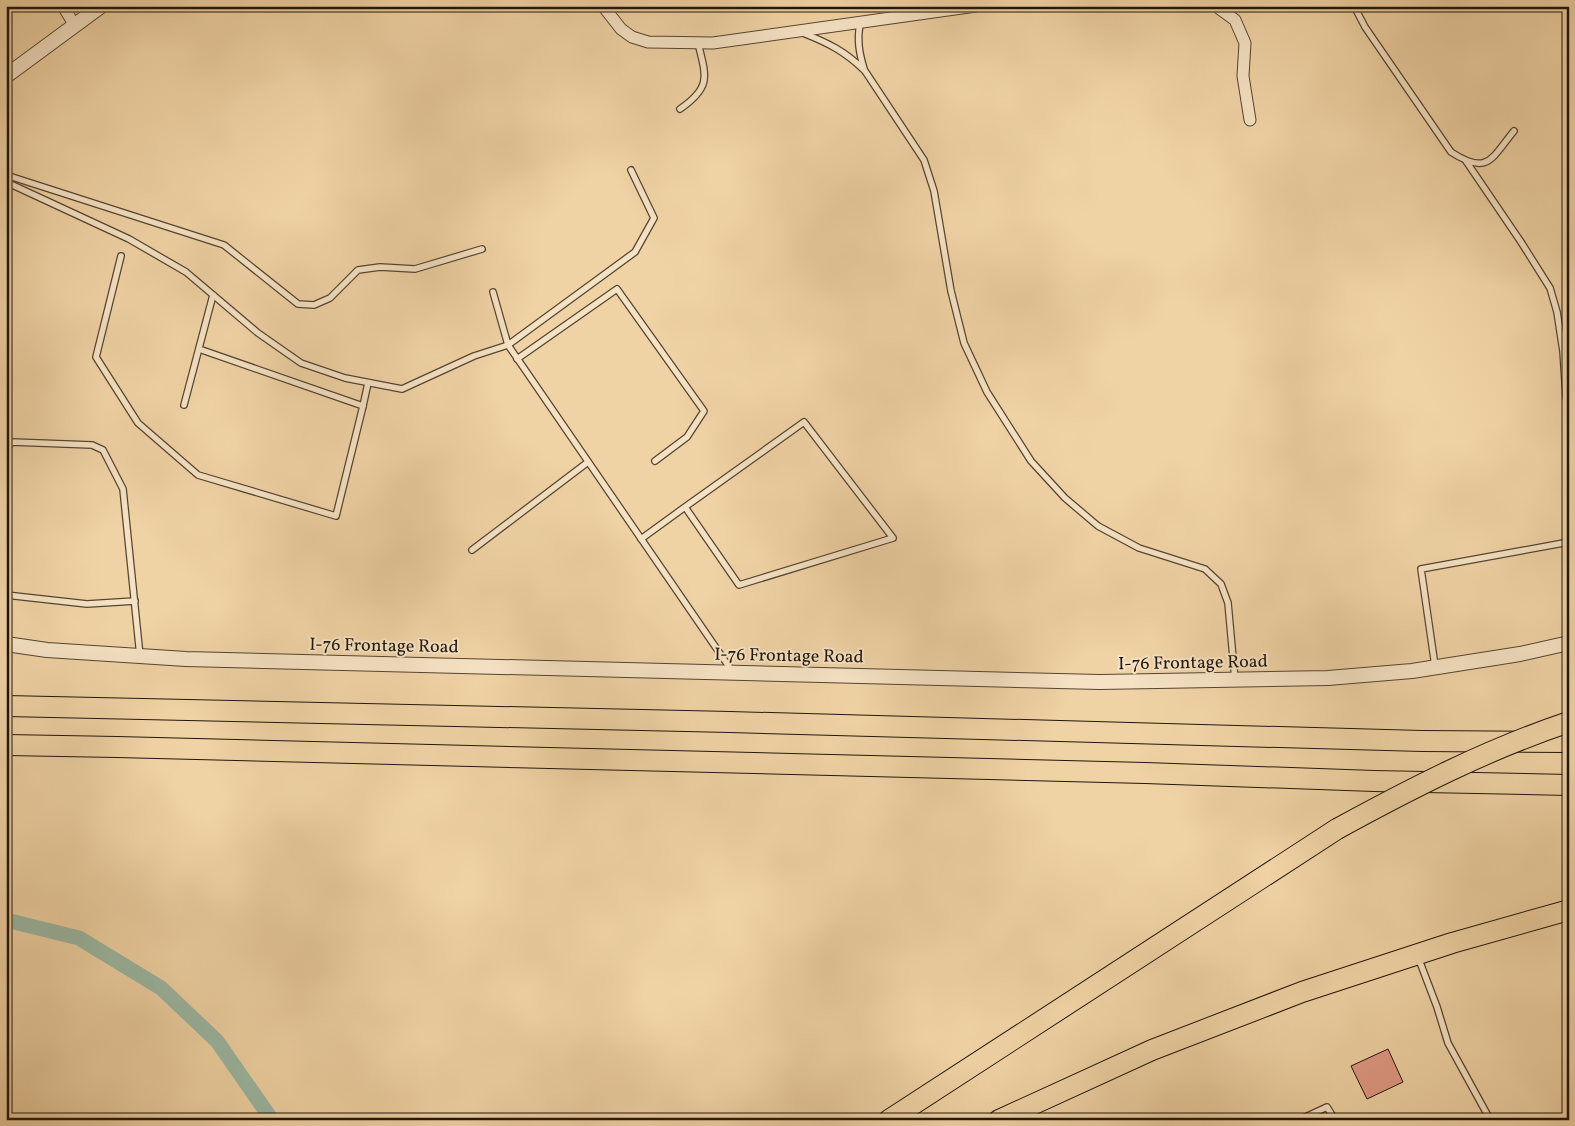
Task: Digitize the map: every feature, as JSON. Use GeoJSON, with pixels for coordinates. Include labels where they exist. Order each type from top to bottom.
{"type":"FeatureCollection","features":[{"type":"Feature","properties":{"kind":"highway"},"geometry":{"type":"LineString","coordinates":[[6,706],[720,722],[1422,741],[1569,742]]}},
{"type":"Feature","properties":{"kind":"highway"},"geometry":{"type":"LineString","coordinates":[[889,1120],[1337,828],[1401,794],[1485,754],[1529,735],[1569,722]]}},
{"type":"Feature","properties":{"kind":"highway"},"geometry":{"type":"LineString","coordinates":[[6,746],[117,747],[1569,785]]}},
{"type":"Feature","properties":{"kind":"highway"},"geometry":{"type":"LineString","coordinates":[[999,1120],[1152,1050],[1302,992],[1417,954],[1569,910]]}},
{"type":"Feature","properties":{"kind":"street"},"geometry":{"type":"LineString","coordinates":[[63,6],[75,26]]}},
{"type":"Feature","properties":{"kind":"street"},"geometry":{"type":"LineString","coordinates":[[6,76],[102,6]]}},
{"type":"Feature","properties":{"kind":"street"},"geometry":{"type":"LineString","coordinates":[[603,6],[621,29],[632,37],[648,42],[698,43],[713,43],[799,32],[976,6]]}},
{"type":"Feature","properties":{"kind":"street"},"geometry":{"type":"LineString","coordinates":[[1216,6],[1235,20],[1245,43],[1243,76],[1250,120]]}},
{"type":"Feature","properties":{"kind":"street","name":"I-76 Frontage Road"},"geometry":{"type":"LineString","coordinates":[[6,644],[47,650],[186,659],[1100,682],[1328,678],[1435,668],[1520,654],[1569,643]]}},
{"type":"Feature","properties":{"kind":"lane"},"geometry":{"type":"LineString","coordinates":[[1354,6],[1365,27],[1452,152],[1466,161],[1480,165],[1490,160],[1514,131]]}},
{"type":"Feature","properties":{"kind":"lane"},"geometry":{"type":"LineString","coordinates":[[860,23],[858,48],[865,71]]}},
{"type":"Feature","properties":{"kind":"lane"},"geometry":{"type":"LineString","coordinates":[[799,32],[830,44],[856,62],[865,71],[924,160],[934,191],[951,292],[964,343],[987,392],[1031,461],[1065,498],[1098,526],[1139,548],[1205,569],[1221,584],[1228,603],[1235,680]]}},
{"type":"Feature","properties":{"kind":"lane"},"geometry":{"type":"LineString","coordinates":[[680,108],[701,91],[706,74],[698,43]]}},
{"type":"Feature","properties":{"kind":"lane"},"geometry":{"type":"LineString","coordinates":[[1466,161],[1550,288],[1557,312],[1563,351],[1566,397],[1569,406]]}},
{"type":"Feature","properties":{"kind":"lane"},"geometry":{"type":"LineString","coordinates":[[6,182],[129,239],[186,272],[258,333],[302,363],[345,378],[402,389],[474,356],[508,345],[635,252],[654,218],[631,170]]}},
{"type":"Feature","properties":{"kind":"lane"},"geometry":{"type":"LineString","coordinates":[[6,175],[224,245],[298,304],[314,305],[330,298],[358,270],[380,267],[415,268],[482,249]]}},
{"type":"Feature","properties":{"kind":"lane"},"geometry":{"type":"LineString","coordinates":[[121,256],[96,357],[138,423],[198,474],[336,516],[368,382]]}},
{"type":"Feature","properties":{"kind":"lane"},"geometry":{"type":"LineString","coordinates":[[517,359],[617,289],[704,411],[687,437],[656,461]]}},
{"type":"Feature","properties":{"kind":"lane"},"geometry":{"type":"LineString","coordinates":[[493,292],[508,345],[733,673]]}},
{"type":"Feature","properties":{"kind":"lane"},"geometry":{"type":"LineString","coordinates":[[184,404],[213,295]]}},
{"type":"Feature","properties":{"kind":"lane"},"geometry":{"type":"LineString","coordinates":[[199,349],[363,406]]}},
{"type":"Feature","properties":{"kind":"lane"},"geometry":{"type":"LineString","coordinates":[[641,539],[685,507],[804,422],[893,538],[739,585],[685,507]]}},
{"type":"Feature","properties":{"kind":"lane"},"geometry":{"type":"LineString","coordinates":[[6,480],[7,448],[12,442],[92,445],[103,450],[123,489],[140,656]]}},
{"type":"Feature","properties":{"kind":"lane"},"geometry":{"type":"LineString","coordinates":[[472,550],[588,462]]}},
{"type":"Feature","properties":{"kind":"lane"},"geometry":{"type":"LineString","coordinates":[[1435,668],[1422,569],[1569,542]]}},
{"type":"Feature","properties":{"kind":"lane"},"geometry":{"type":"LineString","coordinates":[[6,595],[87,604],[135,601]]}},
{"type":"Feature","properties":{"kind":"lane"},"geometry":{"type":"LineString","coordinates":[[1417,954],[1448,1043],[1487,1114],[1488,1120]]}},
{"type":"Feature","properties":{"kind":"lane"},"geometry":{"type":"LineString","coordinates":[[1299,1120],[1328,1107],[1335,1120]]}},
{"type":"Feature","properties":{"kind":"building"},"geometry":{"type":"Polygon","coordinates":[[[1388,1049],[1403,1082],[1367,1099],[1351,1066],[1388,1049]]]}},
{"type":"Feature","properties":{"kind":"waterway"},"geometry":{"type":"LineString","coordinates":[[6,920],[79,938],[161,988],[217,1041],[272,1120]]}}]}
